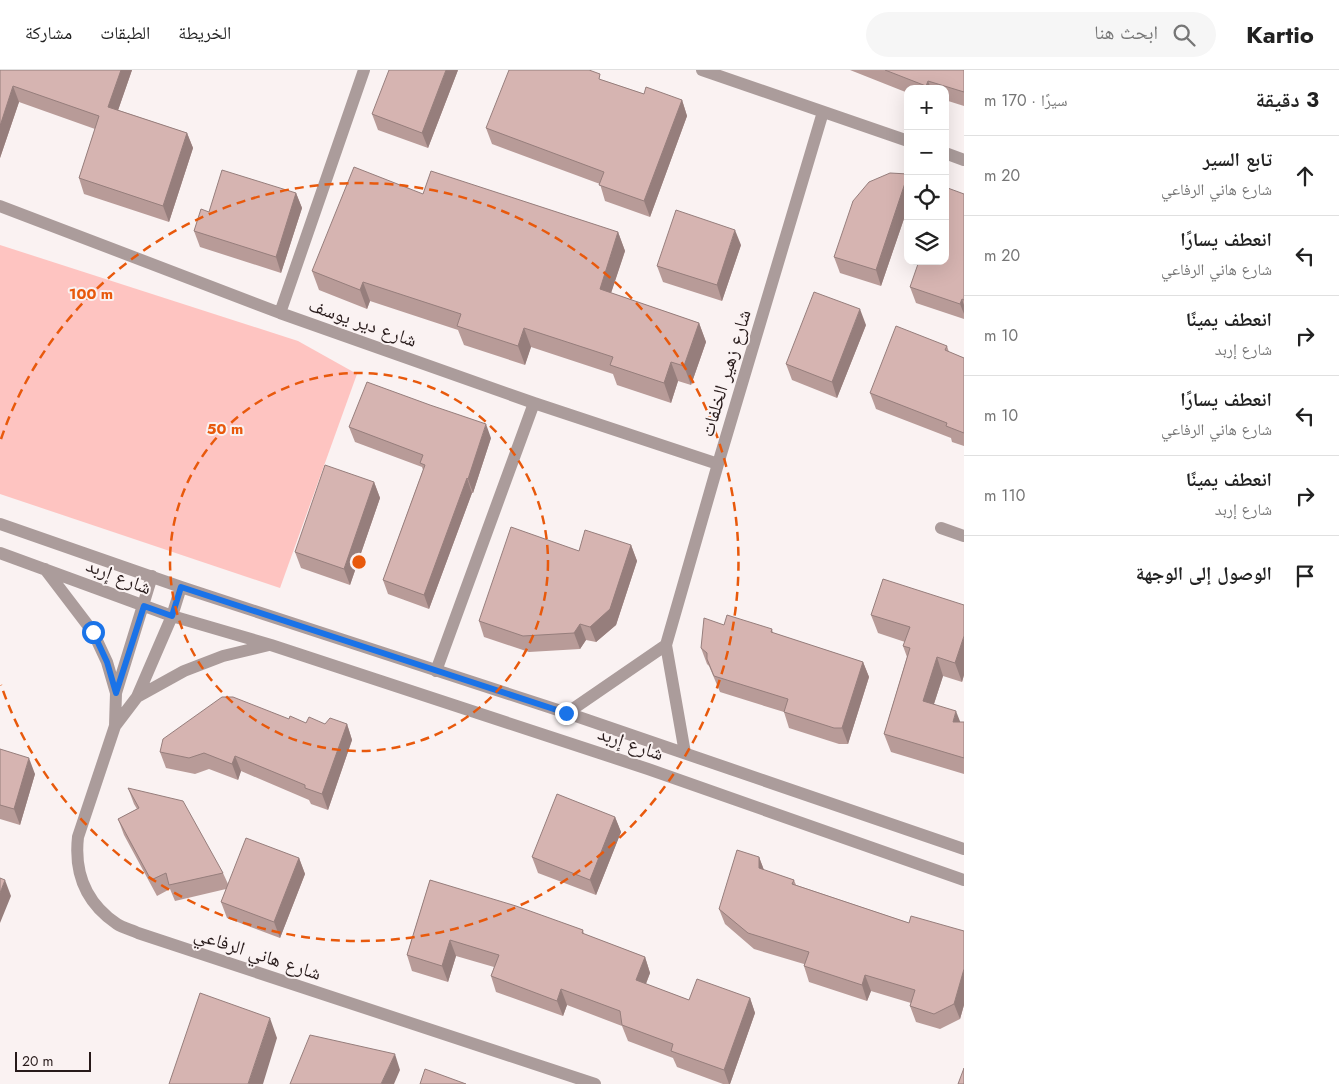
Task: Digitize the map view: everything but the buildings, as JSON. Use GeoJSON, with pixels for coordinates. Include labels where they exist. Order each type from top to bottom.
{"type":"FeatureCollection","features":[{"type":"Feature","properties":{"kind":"street"},"geometry":{"type":"LineString","coordinates":[[280,313],[364,70]]}},
{"type":"Feature","properties":{"kind":"street"},"geometry":{"type":"LineString","coordinates":[[702,70],[904,140]]}},
{"type":"Feature","properties":{"kind":"street","name":"شارع زهير الخلفات"},"geometry":{"type":"LineString","coordinates":[[685,753],[666,645],[823,112]]}},
{"type":"Feature","properties":{"kind":"street"},"geometry":{"type":"LineString","coordinates":[[949,154],[964,160]]}},
{"type":"Feature","properties":{"kind":"street","name":"شارع دير يوسف"},"geometry":{"type":"LineString","coordinates":[[0,206],[280,313],[534,403],[718,464]]}},
{"type":"Feature","properties":{"kind":"street"},"geometry":{"type":"LineString","coordinates":[[436,671],[534,403]]}},
{"type":"Feature","properties":{"kind":"street","name":"شارع إربد"},"geometry":{"type":"LineString","coordinates":[[0,524],[181,587],[566,713],[964,849]]}},
{"type":"Feature","properties":{"kind":"street"},"geometry":{"type":"LineString","coordinates":[[941,528],[964,536]]}},
{"type":"Feature","properties":{"kind":"street","name":"شارع إربد"},"geometry":{"type":"LineString","coordinates":[[0,553],[172,616],[271,645],[648,768],[964,880]]}},
{"type":"Feature","properties":{"kind":"street","name":"شارع هاني الرفاعي"},"geometry":{"type":"LineString","coordinates":[[45,568],[93,632],[107,662],[116,693]]}},
{"type":"Feature","properties":{"kind":"street","name":"شارع هاني الرفاعي"},"geometry":{"type":"LineString","coordinates":[[152,576],[116,693],[115,726],[78,838],[76,855],[84,885],[90,898],[118,925],[594,1084]]}},
{"type":"Feature","properties":{"kind":"street","name":"شارع هاني الرفاعي"},"geometry":{"type":"LineString","coordinates":[[115,726],[137,697],[172,616],[181,587]]}},
{"type":"Feature","properties":{"kind":"street","name":"شارع هاني الرفاعي"},"geometry":{"type":"LineString","coordinates":[[137,697],[184,672],[223,656],[271,645]]}},
{"type":"Feature","properties":{"kind":"street"},"geometry":{"type":"LineString","coordinates":[[566,713],[666,645]]}},
{"type":"Feature","properties":{"kind":"shaded area"},"geometry":{"type":"Polygon","coordinates":[[[0,245],[298,341],[357,374],[280,588],[0,494],[0,245]]]}},
{"type":"Feature","properties":{"kind":"route"},"geometry":{"type":"LineString","coordinates":[[93,632],[107,662],[116,693],[144,606],[172,616],[181,587],[566,713]]}}]}
